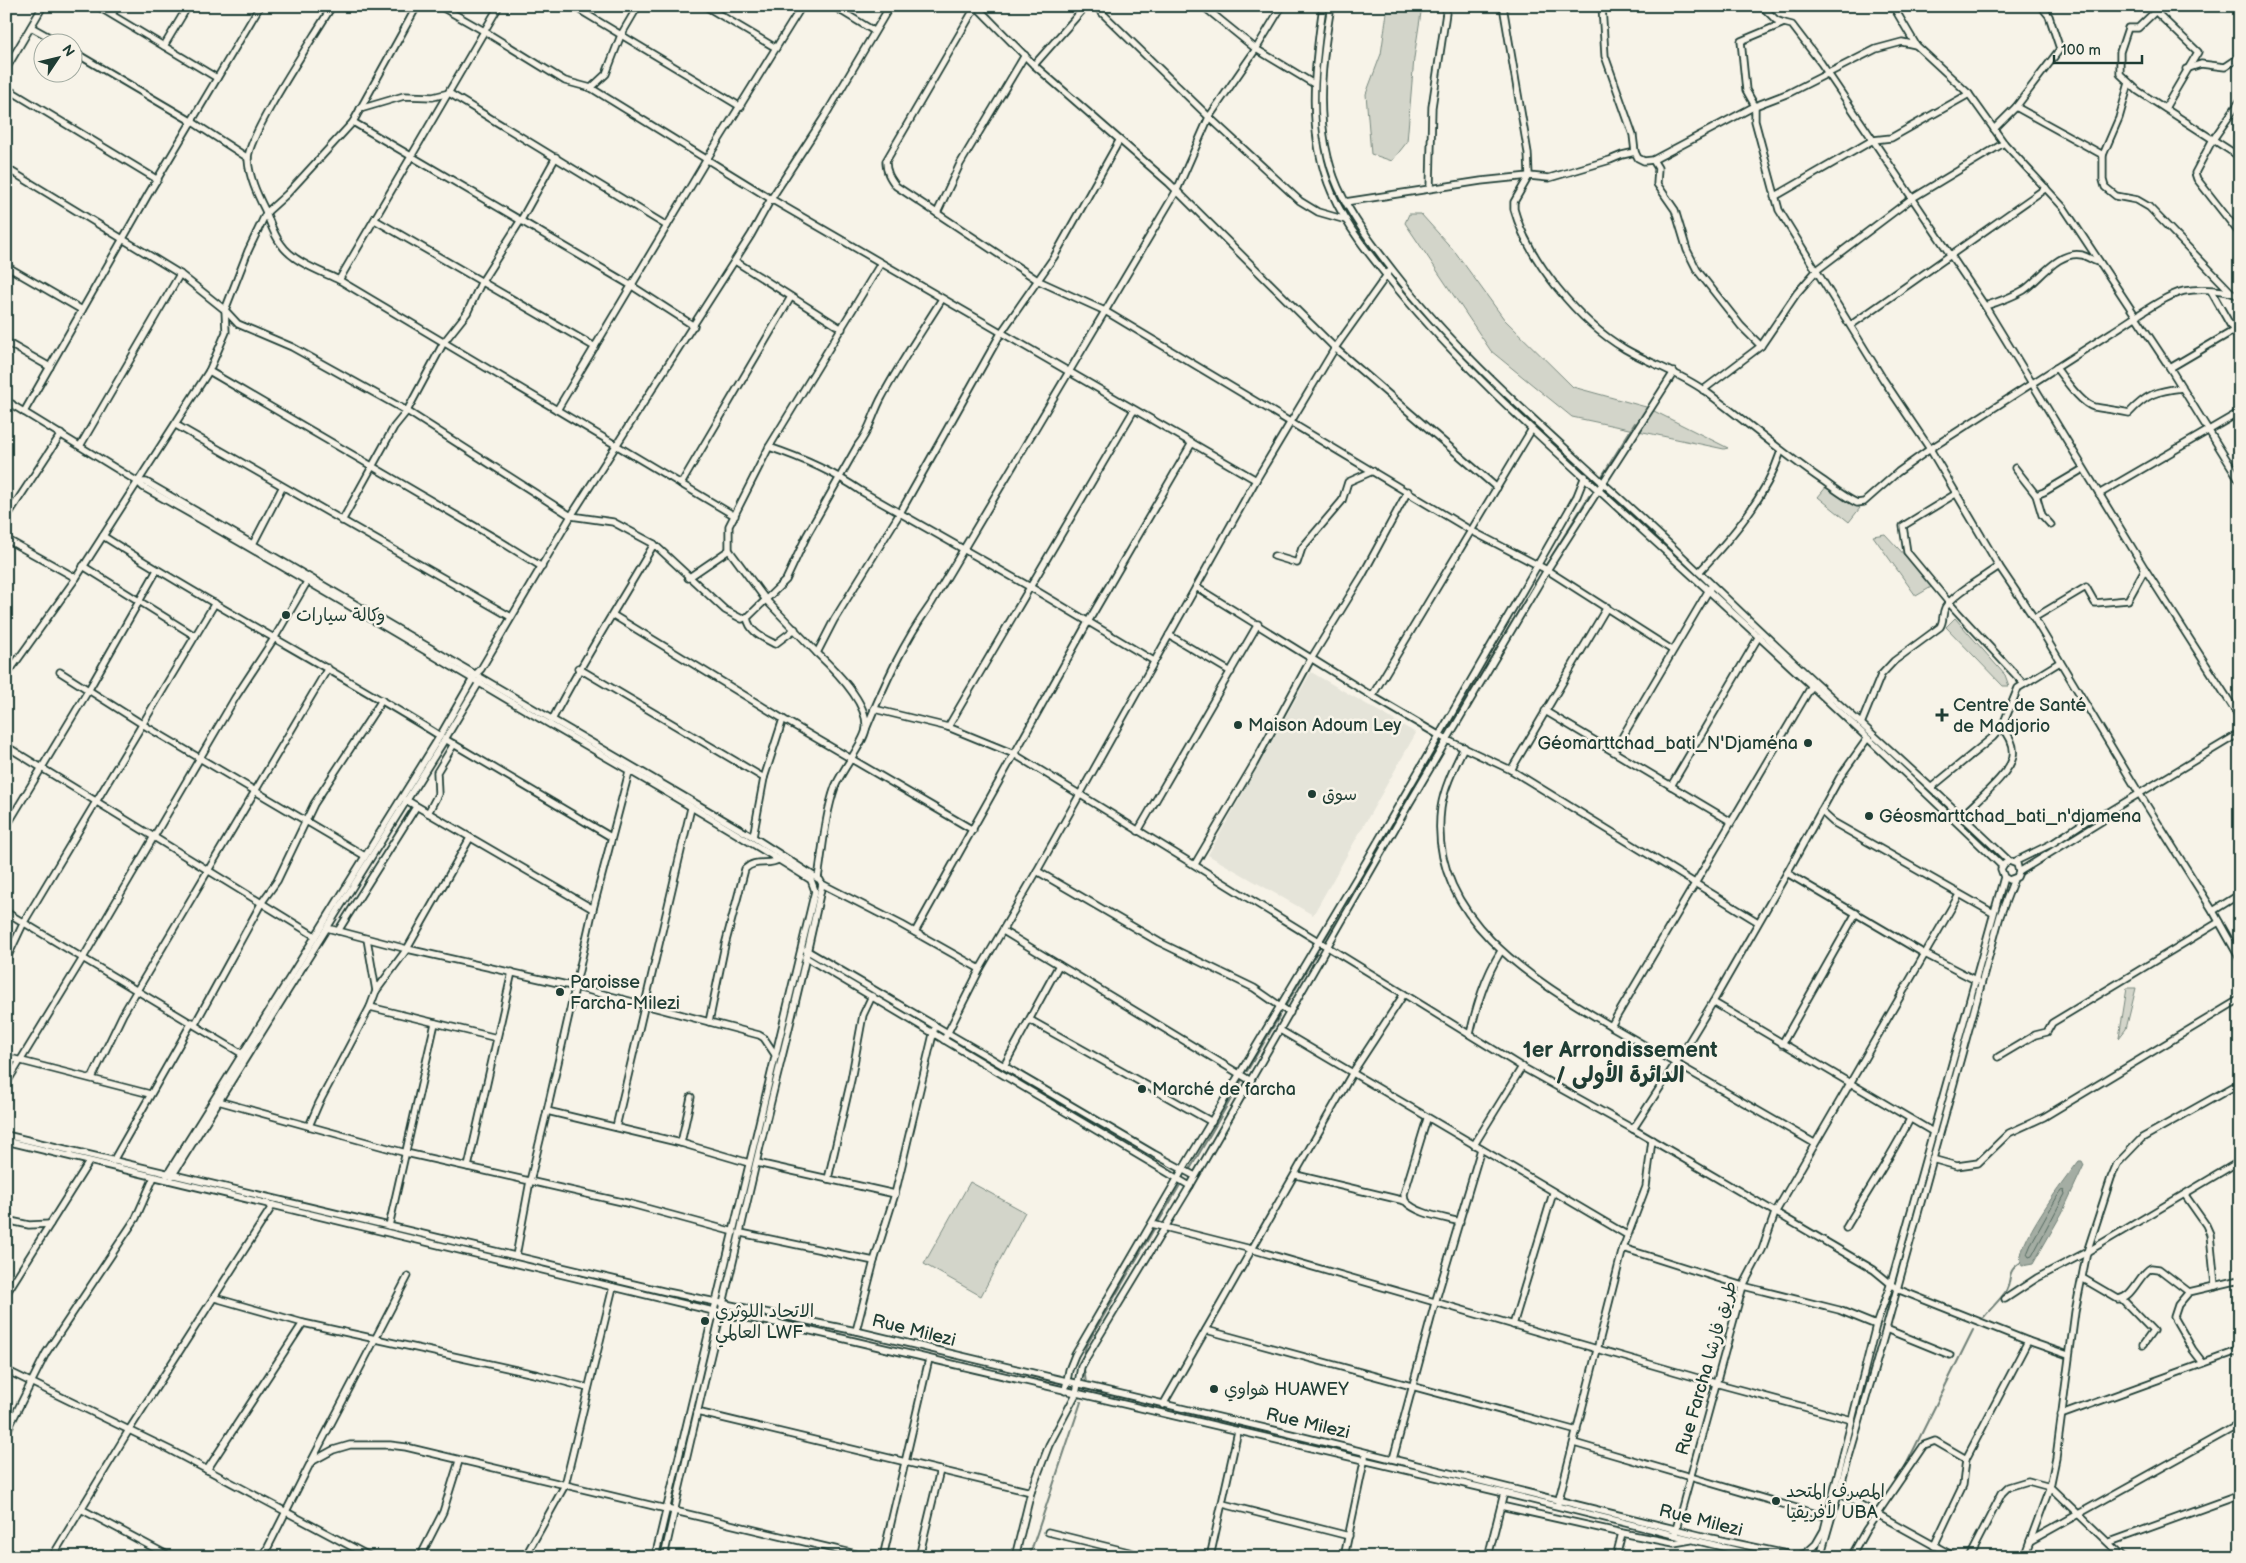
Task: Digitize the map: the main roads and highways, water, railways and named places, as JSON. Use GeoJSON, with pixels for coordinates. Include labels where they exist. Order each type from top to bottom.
{"type":"FeatureCollection","features":[{"type":"Feature","properties":{"kind":"water"},"geometry":{"type":"Polygon","coordinates":[[[2079,1161],[2082,1161],[2084,1165],[2062,1213],[2033,1264],[2022,1266],[2021,1257],[2024,1245],[2032,1229],[2079,1161]]]}},
{"type":"Feature","properties":{"kind":"waterway"},"geometry":{"type":"LineString","coordinates":[[1602,476],[1635,423]]}},
{"type":"Feature","properties":{"kind":"waterway"},"geometry":{"type":"LineString","coordinates":[[1546,565],[1589,496]]}},
{"type":"Feature","properties":{"kind":"waterway"},"geometry":{"type":"LineString","coordinates":[[1448,729],[1541,574]]}},
{"type":"Feature","properties":{"kind":"waterway"},"geometry":{"type":"LineString","coordinates":[[1325,939],[1441,741]]}},
{"type":"Feature","properties":{"kind":"waterway"},"geometry":{"type":"LineString","coordinates":[[1285,1007],[1317,952]]}},
{"type":"Feature","properties":{"kind":"waterway"},"geometry":{"type":"LineString","coordinates":[[1247,1071],[1279,1017]]}},
{"type":"Feature","properties":{"kind":"waterway"},"geometry":{"type":"LineString","coordinates":[[1190,1169],[1242,1080]]}},
{"type":"Feature","properties":{"kind":"waterway"},"geometry":{"type":"LineString","coordinates":[[1159,1221],[1180,1185]]}},
{"type":"Feature","properties":{"kind":"waterway"},"geometry":{"type":"LineString","coordinates":[[1082,1360],[1086,1346],[1154,1229]]}},
{"type":"Feature","properties":{"kind":"waterway"},"geometry":{"type":"LineString","coordinates":[[1984,1317],[2006,1291],[2012,1270],[2020,1263]]}},
{"type":"Feature","properties":{"kind":"waterway"},"geometry":{"type":"LineString","coordinates":[[1905,1467],[1973,1330]]}},
{"type":"Feature","properties":{"kind":"waterway"},"geometry":{"type":"LineString","coordinates":[[1084,1369],[1086,1383]]}},
{"type":"Feature","properties":{"kind":"waterway"},"geometry":{"type":"LineString","coordinates":[[1029,1557],[1081,1402]]}},
{"type":"Feature","properties":{"kind":"place","name":"وكالة سيارات"},"geometry":{"type":"Point","coordinates":[286,615]}},
{"type":"Feature","properties":{"kind":"place","name":"Centre de Santé de Madjorio"},"geometry":{"type":"Point","coordinates":[1942,715]}},
{"type":"Feature","properties":{"kind":"place","name":"Maison Adoum Ley"},"geometry":{"type":"Point","coordinates":[1238,725]}},
{"type":"Feature","properties":{"kind":"place","name":"Géomarttchad_bati_N'Djaména"},"geometry":{"type":"Point","coordinates":[1808,743]}},
{"type":"Feature","properties":{"kind":"place","name":"سوق"},"geometry":{"type":"Point","coordinates":[1312,794]}},
{"type":"Feature","properties":{"kind":"place","name":"Géosmarttchad_bati_n'djamena"},"geometry":{"type":"Point","coordinates":[1869,816]}},
{"type":"Feature","properties":{"kind":"place","name":"Paroisse Farcha-Milezi"},"geometry":{"type":"Point","coordinates":[560,992]}},
{"type":"Feature","properties":{"kind":"place","name":"Marché de farcha"},"geometry":{"type":"Point","coordinates":[1142,1089]}},
{"type":"Feature","properties":{"kind":"place","name":"الاتحاد اللوثري العالمي LWF"},"geometry":{"type":"Point","coordinates":[705,1321]}},
{"type":"Feature","properties":{"kind":"place","name":"هواوي HUAWEY"},"geometry":{"type":"Point","coordinates":[1214,1389]}},
{"type":"Feature","properties":{"kind":"place","name":"المصرف المتحد لأفريقيا UBA"},"geometry":{"type":"Point","coordinates":[1776,1501]}},
{"type":"Feature","properties":{"kind":"district","name":"1er Arrondissement / الدائرة الأولى"},"geometry":{"type":"Point","coordinates":[1620,1062]}}]}
